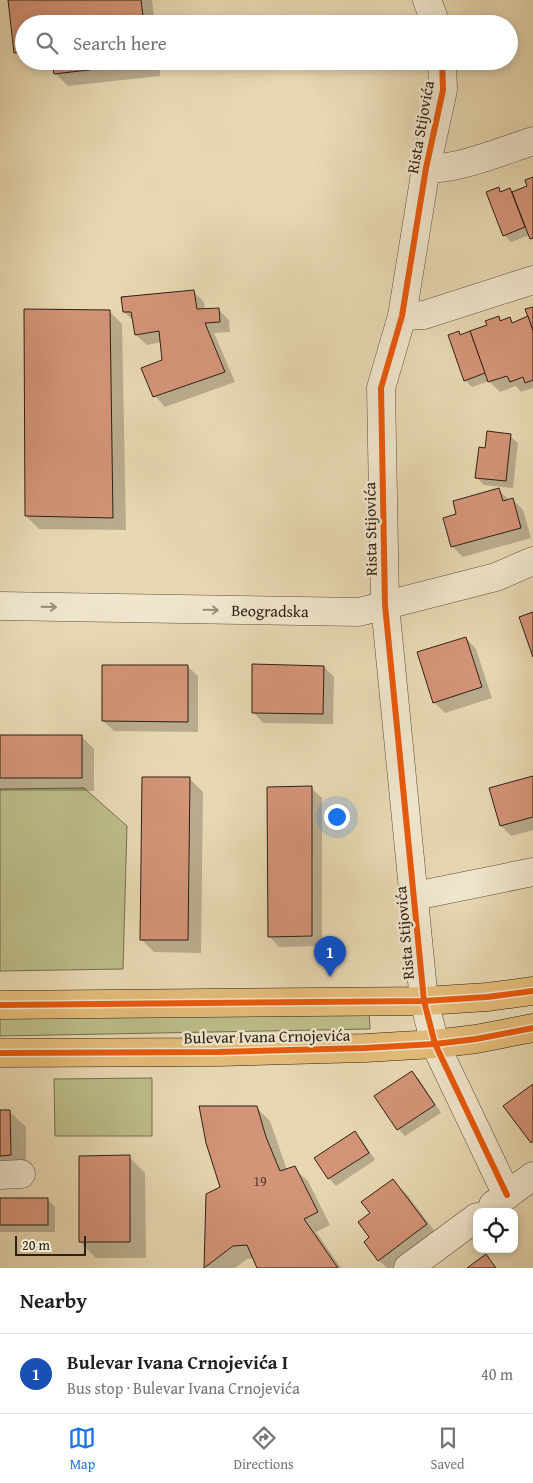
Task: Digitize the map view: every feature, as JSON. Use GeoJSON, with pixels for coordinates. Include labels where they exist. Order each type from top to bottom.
{"type":"FeatureCollection","features":[{"type":"Feature","properties":{"kind":"main road","name":"Bulevar Ivana Crnojevića"},"geometry":{"type":"LineString","coordinates":[[0,1005],[424,1001],[487,997],[533,991]]}},
{"type":"Feature","properties":{"kind":"main road","name":"Bulevar Ivana Crnojevića"},"geometry":{"type":"LineString","coordinates":[[0,1053],[219,1052],[365,1048],[435,1044],[476,1039],[533,1028]]}},
{"type":"Feature","properties":{"kind":"street"},"geometry":{"type":"LineString","coordinates":[[427,0],[433,15]]}},
{"type":"Feature","properties":{"kind":"street","name":"Rista Stijovića"},"geometry":{"type":"LineString","coordinates":[[442,70],[443,90],[426,168],[402,316],[381,388],[385,605],[424,1001],[435,1044],[507,1195]]}},
{"type":"Feature","properties":{"kind":"street"},"geometry":{"type":"LineString","coordinates":[[426,168],[441,168],[461,164],[533,140]]}},
{"type":"Feature","properties":{"kind":"street"},"geometry":{"type":"LineString","coordinates":[[402,316],[424,315],[533,280]]}},
{"type":"Feature","properties":{"kind":"street","name":"Beogradska"},"geometry":{"type":"LineString","coordinates":[[0,606],[359,612],[496,577],[533,561]]}},
{"type":"Feature","properties":{"kind":"street"},"geometry":{"type":"LineString","coordinates":[[414,896],[533,872]]}},
{"type":"Feature","properties":{"kind":"street"},"geometry":{"type":"LineString","coordinates":[[489,1208],[533,1176]]}},
{"type":"Feature","properties":{"kind":"street"},"geometry":{"type":"LineString","coordinates":[[408,1268],[473,1220]]}},
{"type":"Feature","properties":{"kind":"green space"},"geometry":{"type":"Polygon","coordinates":[[[84,788],[127,826],[123,969],[0,971],[0,789],[84,788]]]}},
{"type":"Feature","properties":{"kind":"green space"},"geometry":{"type":"Polygon","coordinates":[[[369,1011],[370,1029],[0,1036],[0,1018],[369,1011]]]}},
{"type":"Feature","properties":{"kind":"green space"},"geometry":{"type":"Polygon","coordinates":[[[152,1078],[152,1136],[55,1136],[54,1079],[152,1078]]]}},
{"type":"Feature","properties":{"kind":"building"},"geometry":{"type":"Polygon","coordinates":[[[8,0],[141,0],[143,15],[15,15],[14,53],[8,0]]]}},
{"type":"Feature","properties":{"kind":"building"},"geometry":{"type":"Polygon","coordinates":[[[53,70],[88,70],[54,74],[53,70]]]}},
{"type":"Feature","properties":{"kind":"building"},"geometry":{"type":"Polygon","coordinates":[[[533,177],[533,238],[530,239],[512,192],[527,186],[525,180],[533,177]]]}},
{"type":"Feature","properties":{"kind":"building"},"geometry":{"type":"Polygon","coordinates":[[[499,187],[500,192],[510,188],[525,227],[503,236],[486,192],[499,187]]]}},
{"type":"Feature","properties":{"kind":"building"},"geometry":{"type":"Polygon","coordinates":[[[194,290],[197,309],[219,308],[220,322],[205,323],[225,372],[153,397],[141,368],[162,360],[159,331],[135,335],[131,312],[123,312],[121,297],[194,290]]]}},
{"type":"Feature","properties":{"kind":"building"},"geometry":{"type":"Polygon","coordinates":[[[533,307],[533,331],[525,309],[533,307]]]}},
{"type":"Feature","properties":{"kind":"building"},"geometry":{"type":"Polygon","coordinates":[[[24,309],[110,310],[113,518],[25,516],[24,309]]]}},
{"type":"Feature","properties":{"kind":"building"},"geometry":{"type":"Polygon","coordinates":[[[499,316],[500,321],[510,317],[512,323],[528,316],[533,331],[533,380],[525,383],[523,377],[510,382],[507,376],[488,382],[470,331],[487,325],[485,321],[499,316]]]}},
{"type":"Feature","properties":{"kind":"building"},"geometry":{"type":"Polygon","coordinates":[[[459,331],[460,335],[470,331],[485,373],[464,381],[448,335],[459,331]]]}},
{"type":"Feature","properties":{"kind":"building"},"geometry":{"type":"Polygon","coordinates":[[[487,431],[511,434],[506,481],[475,478],[479,447],[485,448],[487,431]]]}},
{"type":"Feature","properties":{"kind":"building"},"geometry":{"type":"Polygon","coordinates":[[[499,488],[503,501],[513,498],[521,528],[451,547],[443,518],[456,514],[453,501],[499,488]]]}},
{"type":"Feature","properties":{"kind":"building"},"geometry":{"type":"Polygon","coordinates":[[[533,612],[533,657],[519,617],[533,612]]]}},
{"type":"Feature","properties":{"kind":"building"},"geometry":{"type":"Polygon","coordinates":[[[466,637],[482,687],[433,703],[417,652],[466,637]]]}},
{"type":"Feature","properties":{"kind":"building"},"geometry":{"type":"Polygon","coordinates":[[[252,664],[324,666],[323,714],[252,713],[252,664]]]}},
{"type":"Feature","properties":{"kind":"building"},"geometry":{"type":"Polygon","coordinates":[[[102,665],[188,665],[188,722],[102,721],[102,665]]]}},
{"type":"Feature","properties":{"kind":"building"},"geometry":{"type":"Polygon","coordinates":[[[0,735],[82,735],[82,778],[0,778],[0,735]]]}},
{"type":"Feature","properties":{"kind":"building"},"geometry":{"type":"Polygon","coordinates":[[[533,776],[533,817],[500,826],[489,788],[533,776]]]}},
{"type":"Feature","properties":{"kind":"building"},"geometry":{"type":"Polygon","coordinates":[[[142,777],[190,777],[188,940],[140,940],[142,777]]]}},
{"type":"Feature","properties":{"kind":"building"},"geometry":{"type":"Polygon","coordinates":[[[312,786],[312,936],[268,937],[267,787],[312,786]]]}},
{"type":"Feature","properties":{"kind":"building"},"geometry":{"type":"Polygon","coordinates":[[[412,1071],[435,1105],[397,1130],[374,1096],[412,1071]]]}},
{"type":"Feature","properties":{"kind":"building"},"geometry":{"type":"Polygon","coordinates":[[[533,1084],[533,1141],[531,1143],[503,1106],[533,1084]]]}},
{"type":"Feature","properties":{"kind":"building"},"geometry":{"type":"Polygon","coordinates":[[[199,1106],[257,1106],[266,1137],[280,1171],[295,1166],[318,1212],[304,1219],[338,1268],[257,1268],[247,1245],[233,1246],[204,1268],[206,1194],[220,1187],[206,1143],[199,1106]]]}},
{"type":"Feature","properties":{"kind":"building"},"geometry":{"type":"Polygon","coordinates":[[[0,1110],[10,1110],[11,1155],[0,1156],[0,1110]]]}},
{"type":"Feature","properties":{"kind":"building"},"geometry":{"type":"Polygon","coordinates":[[[355,1131],[369,1153],[328,1179],[314,1158],[355,1131]]]}},
{"type":"Feature","properties":{"kind":"building"},"geometry":{"type":"Polygon","coordinates":[[[130,1155],[130,1242],[79,1242],[79,1156],[130,1155]]]}},
{"type":"Feature","properties":{"kind":"building"},"geometry":{"type":"Polygon","coordinates":[[[393,1179],[427,1224],[378,1261],[364,1242],[369,1237],[358,1222],[370,1213],[361,1202],[393,1179]]]}},
{"type":"Feature","properties":{"kind":"building"},"geometry":{"type":"Polygon","coordinates":[[[0,1198],[48,1198],[48,1225],[0,1225],[0,1198]]]}},
{"type":"Feature","properties":{"kind":"building"},"geometry":{"type":"Polygon","coordinates":[[[486,1254],[496,1268],[467,1268],[486,1254]]]}},
{"type":"Feature","properties":{"kind":"cycle path"},"geometry":{"type":"LineString","coordinates":[[442,70],[443,90],[426,168],[402,316],[381,388],[385,605],[424,1001],[435,1044],[507,1195]]}},
{"type":"Feature","properties":{"kind":"cycle path"},"geometry":{"type":"LineString","coordinates":[[0,1005],[424,1001],[487,997],[533,991]]}},
{"type":"Feature","properties":{"kind":"cycle path"},"geometry":{"type":"LineString","coordinates":[[0,1053],[219,1052],[365,1048],[435,1044],[476,1039],[533,1028]]}},
{"type":"Feature","properties":{"kind":"place","name":"Bulevar Ivana Crnojevića I"},"geometry":{"type":"Point","coordinates":[330,977]}}]}
